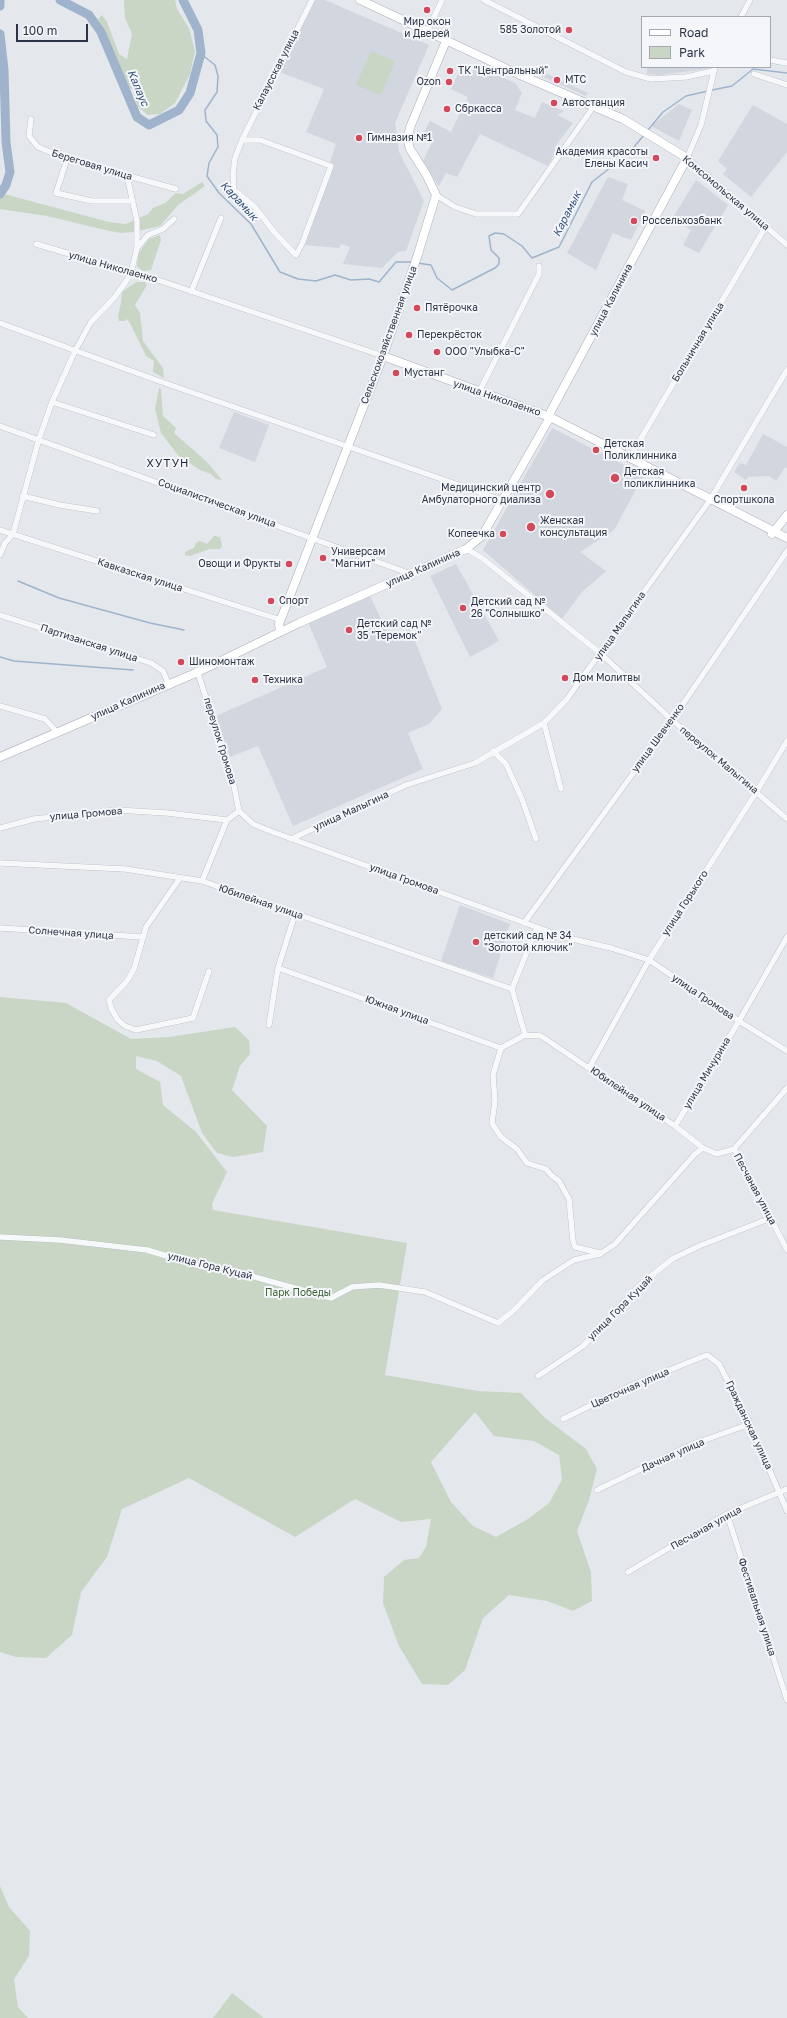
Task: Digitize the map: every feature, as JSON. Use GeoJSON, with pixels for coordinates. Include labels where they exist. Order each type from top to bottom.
{"type":"FeatureCollection","features":[{"type":"Feature","properties":{"kind":"main road","name":"Комсомольская улица"},"geometry":{"type":"LineString","coordinates":[[360,0],[446,41],[623,119],[687,158]]}},
{"type":"Feature","properties":{"kind":"main road"},"geometry":{"type":"LineString","coordinates":[[436,195],[426,174],[410,149],[407,138],[446,41]]}},
{"type":"Feature","properties":{"kind":"main road","name":"улица Калинина"},"geometry":{"type":"LineString","coordinates":[[0,755],[168,682],[197,671],[280,631],[466,549],[482,536],[687,158]]}},
{"type":"Feature","properties":{"kind":"main road","name":"Сельскохозяйственная улица"},"geometry":{"type":"LineString","coordinates":[[280,631],[281,620],[383,356],[418,254],[436,195]]}},
{"type":"Feature","properties":{"kind":"main road","name":"улица Николаенко"},"geometry":{"type":"LineString","coordinates":[[383,356],[479,392],[547,415],[630,457],[709,501]]}},
{"type":"Feature","properties":{"kind":"main road","name":"улица Николаенко"},"geometry":{"type":"LineString","coordinates":[[547,415],[709,501],[773,533],[787,542]]}},
{"type":"Feature","properties":{"kind":"main road"},"geometry":{"type":"LineString","coordinates":[[409,573],[465,547],[480,534],[501,500]]}},
{"type":"Feature","properties":{"kind":"main road"},"geometry":{"type":"LineString","coordinates":[[773,533],[787,515]]}},
{"type":"Feature","properties":{"kind":"main road","name":"улица Николаенко"},"geometry":{"type":"LineString","coordinates":[[773,533],[787,538]]}},
{"type":"Feature","properties":{"kind":"street","name":"Калаусская улица"},"geometry":{"type":"LineString","coordinates":[[242,140],[260,140],[331,166],[305,237],[296,255],[275,233],[255,207],[234,190],[233,174],[235,158],[242,140],[312,0]]}},
{"type":"Feature","properties":{"kind":"street"},"geometry":{"type":"LineString","coordinates":[[427,32],[442,0]]}},
{"type":"Feature","properties":{"kind":"street"},"geometry":{"type":"LineString","coordinates":[[484,0],[626,72],[651,79],[686,77],[714,69]]}},
{"type":"Feature","properties":{"kind":"street"},"geometry":{"type":"LineString","coordinates":[[742,16],[750,0]]}},
{"type":"Feature","properties":{"kind":"street"},"geometry":{"type":"LineString","coordinates":[[771,60],[787,64]]}},
{"type":"Feature","properties":{"kind":"street","name":"улица Калинина"},"geometry":{"type":"LineString","coordinates":[[687,158],[701,125],[714,69]]}},
{"type":"Feature","properties":{"kind":"street"},"geometry":{"type":"LineString","coordinates":[[754,74],[787,85]]}},
{"type":"Feature","properties":{"kind":"street"},"geometry":{"type":"LineString","coordinates":[[436,195],[455,207],[476,214],[518,214],[594,106]]}},
{"type":"Feature","properties":{"kind":"street","name":"Береговая улица"},"geometry":{"type":"LineString","coordinates":[[31,119],[29,136],[38,147],[67,159],[176,189]]}},
{"type":"Feature","properties":{"kind":"street","name":"Комсомольская улица"},"geometry":{"type":"LineString","coordinates":[[687,158],[787,245]]}},
{"type":"Feature","properties":{"kind":"street"},"geometry":{"type":"LineString","coordinates":[[67,159],[56,193],[92,201],[133,201]]}},
{"type":"Feature","properties":{"kind":"street"},"geometry":{"type":"LineString","coordinates":[[0,555],[5,543],[12,534],[39,439],[52,402],[76,349],[91,322],[126,283],[130,273],[137,248],[137,221],[127,176]]}},
{"type":"Feature","properties":{"kind":"street"},"geometry":{"type":"LineString","coordinates":[[191,292],[221,218]]}},
{"type":"Feature","properties":{"kind":"street"},"geometry":{"type":"LineString","coordinates":[[137,248],[148,235],[163,229],[174,219]]}},
{"type":"Feature","properties":{"kind":"street","name":"Больничная улица"},"geometry":{"type":"LineString","coordinates":[[630,457],[766,226]]}},
{"type":"Feature","properties":{"kind":"street","name":"улица Николаенко"},"geometry":{"type":"LineString","coordinates":[[36,244],[191,292],[383,356]]}},
{"type":"Feature","properties":{"kind":"street"},"geometry":{"type":"LineString","coordinates":[[479,392],[538,274],[539,266]]}},
{"type":"Feature","properties":{"kind":"street"},"geometry":{"type":"LineString","coordinates":[[0,323],[76,349],[159,381],[501,500]]}},
{"type":"Feature","properties":{"kind":"street","name":"улица Малыгина"},"geometry":{"type":"LineString","coordinates":[[292,839],[406,785],[475,763],[544,723],[567,699],[709,501],[787,370]]}},
{"type":"Feature","properties":{"kind":"street"},"geometry":{"type":"LineString","coordinates":[[52,402],[154,435]]}},
{"type":"Feature","properties":{"kind":"street","name":"Социалистическая улица"},"geometry":{"type":"LineString","coordinates":[[0,426],[313,537],[409,573]]}},
{"type":"Feature","properties":{"kind":"street"},"geometry":{"type":"LineString","coordinates":[[22,496],[60,505],[97,511]]}},
{"type":"Feature","properties":{"kind":"street","name":"Кавказская улица"},"geometry":{"type":"LineString","coordinates":[[0,530],[281,620]]}},
{"type":"Feature","properties":{"kind":"street","name":"переулок Малыгина"},"geometry":{"type":"LineString","coordinates":[[466,549],[482,558],[600,653],[672,720],[757,791],[787,819]]}},
{"type":"Feature","properties":{"kind":"street","name":"улица Шевченко"},"geometry":{"type":"LineString","coordinates":[[524,923],[672,720],[787,551]]}},
{"type":"Feature","properties":{"kind":"street","name":"Партизанская улица"},"geometry":{"type":"LineString","coordinates":[[0,615],[151,663],[161,668],[168,682]]}},
{"type":"Feature","properties":{"kind":"street","name":"переулок Громова"},"geometry":{"type":"LineString","coordinates":[[197,671],[233,781],[239,811]]}},
{"type":"Feature","properties":{"kind":"street"},"geometry":{"type":"LineString","coordinates":[[0,706],[45,719],[57,731]]}},
{"type":"Feature","properties":{"kind":"street"},"geometry":{"type":"LineString","coordinates":[[544,723],[561,789]]}},
{"type":"Feature","properties":{"kind":"street","name":"улица Горького"},"geometry":{"type":"LineString","coordinates":[[589,1068],[649,960],[757,791],[787,741]]}},
{"type":"Feature","properties":{"kind":"street"},"geometry":{"type":"LineString","coordinates":[[494,751],[506,764],[522,799],[536,839]]}},
{"type":"Feature","properties":{"kind":"street","name":"улица Громова"},"geometry":{"type":"LineString","coordinates":[[0,828],[34,819],[117,810],[167,813],[227,820]]}},
{"type":"Feature","properties":{"kind":"street"},"geometry":{"type":"LineString","coordinates":[[202,882],[227,820],[239,811]]}},
{"type":"Feature","properties":{"kind":"street","name":"улица Громова"},"geometry":{"type":"LineString","coordinates":[[239,811],[253,824],[292,839],[564,937],[611,948],[649,960],[739,1022],[787,1051]]}},
{"type":"Feature","properties":{"kind":"street","name":"Юбилейная улица"},"geometry":{"type":"LineString","coordinates":[[0,862],[125,869],[202,882],[512,989]]}},
{"type":"Feature","properties":{"kind":"street"},"geometry":{"type":"LineString","coordinates":[[180,878],[146,927],[134,969],[126,981],[109,1000],[112,1010],[118,1020],[125,1026],[136,1030],[193,1018],[210,971]]}},
{"type":"Feature","properties":{"kind":"street"},"geometry":{"type":"LineString","coordinates":[[269,1025],[278,968],[295,914]]}},
{"type":"Feature","properties":{"kind":"street"},"geometry":{"type":"LineString","coordinates":[[537,927],[512,989],[525,1034],[501,1048],[493,1075],[495,1101],[492,1123],[500,1136],[517,1149],[527,1163],[546,1169],[559,1181],[565,1190],[570,1205],[573,1241],[575,1247],[600,1254]]}},
{"type":"Feature","properties":{"kind":"street","name":"Солнечная улица"},"geometry":{"type":"LineString","coordinates":[[0,928],[142,937]]}},
{"type":"Feature","properties":{"kind":"street","name":"улица Мичурина"},"geometry":{"type":"LineString","coordinates":[[675,1126],[739,1022],[787,937]]}},
{"type":"Feature","properties":{"kind":"street","name":"Южная улица"},"geometry":{"type":"LineString","coordinates":[[278,968],[501,1048]]}},
{"type":"Feature","properties":{"kind":"street","name":"Юбилейная улица"},"geometry":{"type":"LineString","coordinates":[[525,1034],[542,1036],[675,1126],[703,1148],[717,1154],[736,1147]]}},
{"type":"Feature","properties":{"kind":"street"},"geometry":{"type":"LineString","coordinates":[[736,1147],[787,1088]]}},
{"type":"Feature","properties":{"kind":"street","name":"Песчаная улица"},"geometry":{"type":"LineString","coordinates":[[736,1147],[740,1158],[787,1250]]}},
{"type":"Feature","properties":{"kind":"street","name":"улица Гора Куцай"},"geometry":{"type":"LineString","coordinates":[[0,1237],[60,1240],[147,1250],[204,1267],[251,1276],[331,1298],[352,1287],[379,1285],[425,1292],[498,1323],[514,1311],[543,1280],[574,1260],[600,1254],[615,1244],[695,1154],[703,1148]]}},
{"type":"Feature","properties":{"kind":"street","name":"улица Гора Куцай"},"geometry":{"type":"LineString","coordinates":[[538,1376],[583,1346],[639,1286],[672,1259],[699,1246],[771,1218]]}},
{"type":"Feature","properties":{"kind":"street","name":"Гражданская улица"},"geometry":{"type":"LineString","coordinates":[[698,1358],[707,1355],[719,1364],[750,1424],[787,1510]]}},
{"type":"Feature","properties":{"kind":"street","name":"Цветочная улица"},"geometry":{"type":"LineString","coordinates":[[563,1419],[632,1385],[698,1358]]}},
{"type":"Feature","properties":{"kind":"street","name":"Дачная улица"},"geometry":{"type":"LineString","coordinates":[[597,1490],[693,1444],[750,1424]]}},
{"type":"Feature","properties":{"kind":"street","name":"Песчаная улица"},"geometry":{"type":"LineString","coordinates":[[628,1572],[727,1514],[787,1489]]}},
{"type":"Feature","properties":{"kind":"street","name":"Фестивальная улица"},"geometry":{"type":"LineString","coordinates":[[727,1514],[787,1700]]}},
{"type":"Feature","properties":{"kind":"shaded area","name":"Гимназия №1"},"geometry":{"type":"Polygon","coordinates":[[[312,0],[325,0],[429,45],[395,123],[399,152],[424,201],[406,251],[398,252],[382,268],[343,264],[350,247],[341,244],[339,248],[304,245],[331,175],[334,164],[330,162],[336,144],[306,132],[324,89],[277,71],[312,0]]]}},
{"type":"Feature","properties":{"kind":"shaded area"},"geometry":{"type":"Polygon","coordinates":[[[475,66],[515,83],[522,93],[515,110],[535,118],[542,102],[564,111],[557,115],[573,123],[554,148],[556,151],[548,166],[480,134],[457,177],[446,173],[439,186],[423,161],[432,142],[422,136],[430,121],[451,132],[468,97],[451,89],[460,69],[472,74],[475,66]]]}},
{"type":"Feature","properties":{"kind":"shaded area"},"geometry":{"type":"Polygon","coordinates":[[[647,68],[708,68],[659,75],[647,74],[647,68]]]}},
{"type":"Feature","properties":{"kind":"shaded area"},"geometry":{"type":"Polygon","coordinates":[[[543,72],[588,93],[586,96],[541,76],[543,72]]]}},
{"type":"Feature","properties":{"kind":"shaded area"},"geometry":{"type":"Polygon","coordinates":[[[679,104],[692,110],[679,141],[651,126],[679,104]]]}},
{"type":"Feature","properties":{"kind":"shaded area"},"geometry":{"type":"Polygon","coordinates":[[[753,105],[787,124],[787,152],[751,197],[723,174],[727,169],[718,161],[753,105]]]}},
{"type":"Feature","properties":{"kind":"shaded area"},"geometry":{"type":"Polygon","coordinates":[[[608,177],[628,184],[622,200],[645,211],[631,240],[613,233],[596,270],[567,253],[608,177]]]}},
{"type":"Feature","properties":{"kind":"shaded area"},"geometry":{"type":"Polygon","coordinates":[[[696,180],[728,205],[699,253],[683,245],[691,230],[672,219],[696,180]]]}},
{"type":"Feature","properties":{"kind":"shaded area"},"geometry":{"type":"Polygon","coordinates":[[[234,412],[269,425],[255,462],[219,448],[234,412]]]}},
{"type":"Feature","properties":{"kind":"shaded area"},"geometry":{"type":"Polygon","coordinates":[[[552,428],[644,475],[614,530],[580,552],[606,571],[582,592],[562,619],[483,550],[552,428]]]}},
{"type":"Feature","properties":{"kind":"shaded area"},"geometry":{"type":"Polygon","coordinates":[[[763,434],[787,447],[787,468],[785,467],[776,481],[769,476],[748,477],[746,480],[734,472],[740,463],[746,465],[763,434]]]}},
{"type":"Feature","properties":{"kind":"shaded area","name":"Детский сад № 26 \"Солнышко\""},"geometry":{"type":"Polygon","coordinates":[[[456,564],[499,641],[470,657],[430,576],[456,564]]]}},
{"type":"Feature","properties":{"kind":"shaded area"},"geometry":{"type":"Polygon","coordinates":[[[369,594],[390,638],[410,629],[442,709],[429,724],[408,733],[423,769],[293,826],[258,746],[230,757],[214,717],[327,667],[308,622],[357,600],[359,602],[361,600],[360,598],[369,594]]]}},
{"type":"Feature","properties":{"kind":"shaded area","name":"детский сад № 34 \"Золотой ключик\""},"geometry":{"type":"Polygon","coordinates":[[[460,905],[510,924],[493,978],[441,961],[460,905]]]}},
{"type":"Feature","properties":{"kind":"green space"},"geometry":{"type":"Polygon","coordinates":[[[124,0],[175,0],[177,9],[189,28],[195,51],[190,74],[175,103],[160,114],[148,115],[137,106],[133,90],[128,87],[98,19],[102,15],[107,22],[119,54],[127,59],[132,34],[125,18],[124,0]]]}},
{"type":"Feature","properties":{"kind":"green space"},"geometry":{"type":"Polygon","coordinates":[[[371,51],[395,61],[381,95],[356,85],[371,51]]]}},
{"type":"Feature","properties":{"kind":"green space"},"geometry":{"type":"Polygon","coordinates":[[[202,182],[205,186],[178,205],[160,226],[134,232],[121,233],[47,216],[0,209],[0,197],[4,194],[109,222],[126,224],[148,214],[153,208],[165,203],[176,193],[183,194],[202,182]]]}},
{"type":"Feature","properties":{"kind":"green space"},"geometry":{"type":"Polygon","coordinates":[[[160,235],[161,240],[151,270],[143,271],[137,266],[138,254],[149,239],[160,235]]]}},
{"type":"Feature","properties":{"kind":"green space"},"geometry":{"type":"Polygon","coordinates":[[[136,282],[145,282],[147,285],[135,305],[140,313],[143,341],[163,368],[164,378],[153,372],[154,361],[146,356],[127,319],[125,321],[119,321],[118,315],[122,292],[136,282]]]}},
{"type":"Feature","properties":{"kind":"green space"},"geometry":{"type":"Polygon","coordinates":[[[159,388],[161,389],[163,416],[176,428],[174,433],[207,462],[222,480],[216,479],[211,474],[200,470],[178,455],[161,433],[155,409],[159,388]]]}},
{"type":"Feature","properties":{"kind":"green space"},"geometry":{"type":"Polygon","coordinates":[[[214,536],[220,537],[222,546],[220,549],[210,549],[190,556],[185,555],[185,552],[194,548],[196,543],[200,541],[207,544],[214,536]]]}},
{"type":"Feature","properties":{"kind":"green space","name":"Парк Победы"},"geometry":{"type":"Polygon","coordinates":[[[0,997],[66,1003],[131,1039],[169,1037],[235,1027],[249,1040],[250,1054],[240,1066],[232,1090],[267,1126],[263,1152],[233,1157],[217,1153],[202,1133],[181,1076],[157,1061],[136,1056],[136,1069],[160,1082],[163,1105],[196,1132],[227,1172],[212,1204],[213,1210],[407,1243],[385,1375],[478,1391],[521,1393],[545,1418],[586,1449],[597,1469],[589,1500],[577,1531],[591,1572],[592,1601],[573,1611],[547,1601],[509,1595],[483,1618],[465,1670],[448,1685],[422,1684],[399,1646],[383,1603],[384,1577],[404,1560],[419,1558],[426,1547],[431,1519],[401,1522],[355,1499],[295,1537],[189,1478],[122,1509],[107,1557],[81,1592],[72,1635],[46,1658],[16,1657],[0,1652],[0,997]],[[475,1412],[431,1462],[451,1502],[473,1526],[496,1537],[528,1519],[549,1503],[562,1480],[559,1455],[534,1441],[494,1436],[475,1412]]]}},
{"type":"Feature","properties":{"kind":"green space"},"geometry":{"type":"Polygon","coordinates":[[[0,1886],[9,1907],[30,1931],[29,1956],[14,1979],[18,2007],[28,2018],[0,2018],[0,1886]]]}},
{"type":"Feature","properties":{"kind":"green space"},"geometry":{"type":"Polygon","coordinates":[[[232,1993],[264,2018],[213,2018],[232,1993]]]}},
{"type":"Feature","properties":{"kind":"waterway","name":"Калаус"},"geometry":{"type":"LineString","coordinates":[[0,0],[0,6]]}},
{"type":"Feature","properties":{"kind":"waterway","name":"Калаус"},"geometry":{"type":"LineString","coordinates":[[60,0],[89,15],[101,32],[137,117],[149,125],[179,110],[190,93],[201,53],[198,30],[183,0]]}},
{"type":"Feature","properties":{"kind":"waterway","name":"Калаус"},"geometry":{"type":"LineString","coordinates":[[0,34],[4,70],[6,142],[10,172],[6,185],[0,194]]}},
{"type":"Feature","properties":{"kind":"waterway","name":"Карамык"},"geometry":{"type":"LineString","coordinates":[[201,54],[215,65],[218,76],[217,92],[205,110],[206,121],[217,135],[218,147],[209,163],[207,176],[219,193],[251,224],[280,272],[298,279],[316,281],[335,275],[351,280],[369,279],[379,282],[396,262],[412,262]]}},
{"type":"Feature","properties":{"kind":"waterway","name":"Карамык"},"geometry":{"type":"LineString","coordinates":[[712,90],[732,86],[753,69],[787,73]]}},
{"type":"Feature","properties":{"kind":"waterway","name":"Карамык"},"geometry":{"type":"LineString","coordinates":[[648,130],[663,112],[686,96],[708,91]]}},
{"type":"Feature","properties":{"kind":"waterway","name":"Карамык"},"geometry":{"type":"LineString","coordinates":[[417,263],[431,265],[437,278],[452,290],[495,268],[499,264],[499,258],[491,250],[489,236],[495,233],[504,234],[522,246],[532,258],[559,247],[592,182],[629,153],[644,135]]}},
{"type":"Feature","properties":{"kind":"waterway"},"geometry":{"type":"LineString","coordinates":[[18,581],[59,598],[150,623],[184,630]]}},
{"type":"Feature","properties":{"kind":"waterway"},"geometry":{"type":"LineString","coordinates":[[0,657],[14,661],[133,670]]}},
{"type":"Feature","properties":{"kind":"place","name":"Мир окон и Дверей"},"geometry":{"type":"Point","coordinates":[427,10]}},
{"type":"Feature","properties":{"kind":"place","name":"585 Золотой"},"geometry":{"type":"Point","coordinates":[569,30]}},
{"type":"Feature","properties":{"kind":"place","name":"ТК \"Центральный\""},"geometry":{"type":"Point","coordinates":[450,71]}},
{"type":"Feature","properties":{"kind":"place","name":"МТС"},"geometry":{"type":"Point","coordinates":[557,80]}},
{"type":"Feature","properties":{"kind":"place","name":"Ozon"},"geometry":{"type":"Point","coordinates":[449,82]}},
{"type":"Feature","properties":{"kind":"place","name":"Автостанция"},"geometry":{"type":"Point","coordinates":[554,103]}},
{"type":"Feature","properties":{"kind":"place","name":"Сбркасса"},"geometry":{"type":"Point","coordinates":[447,109]}},
{"type":"Feature","properties":{"kind":"place","name":"Гимназия №1"},"geometry":{"type":"Point","coordinates":[359,138]}},
{"type":"Feature","properties":{"kind":"place","name":"Академия красоты Елены Касич"},"geometry":{"type":"Point","coordinates":[656,158]}},
{"type":"Feature","properties":{"kind":"place","name":"Россельхозбанк"},"geometry":{"type":"Point","coordinates":[634,221]}},
{"type":"Feature","properties":{"kind":"place","name":"Пятёрочка"},"geometry":{"type":"Point","coordinates":[417,308]}},
{"type":"Feature","properties":{"kind":"place","name":"Перекрёсток"},"geometry":{"type":"Point","coordinates":[409,335]}},
{"type":"Feature","properties":{"kind":"place","name":"ООО \"Улыбка-С\""},"geometry":{"type":"Point","coordinates":[437,352]}},
{"type":"Feature","properties":{"kind":"place","name":"Мустанг"},"geometry":{"type":"Point","coordinates":[396,373]}},
{"type":"Feature","properties":{"kind":"place","name":"Детская Поликлинника"},"geometry":{"type":"Point","coordinates":[596,450]}},
{"type":"Feature","properties":{"kind":"place","name":"Детская поликлинника"},"geometry":{"type":"Point","coordinates":[615,478]}},
{"type":"Feature","properties":{"kind":"place","name":"Спортшкола"},"geometry":{"type":"Point","coordinates":[744,488]}},
{"type":"Feature","properties":{"kind":"place","name":"Медицинский центр Амбулаторного диализа"},"geometry":{"type":"Point","coordinates":[550,494]}},
{"type":"Feature","properties":{"kind":"place","name":"Женская консультация"},"geometry":{"type":"Point","coordinates":[531,527]}},
{"type":"Feature","properties":{"kind":"place","name":"Копеечка"},"geometry":{"type":"Point","coordinates":[503,534]}},
{"type":"Feature","properties":{"kind":"place","name":"Универсам \"Магнит\""},"geometry":{"type":"Point","coordinates":[323,558]}},
{"type":"Feature","properties":{"kind":"place","name":"Овощи и Фрукты"},"geometry":{"type":"Point","coordinates":[289,564]}},
{"type":"Feature","properties":{"kind":"place","name":"Спорт"},"geometry":{"type":"Point","coordinates":[271,601]}},
{"type":"Feature","properties":{"kind":"place","name":"Детский сад № 26 \"Солнышко\""},"geometry":{"type":"Point","coordinates":[463,608]}},
{"type":"Feature","properties":{"kind":"place","name":"Детский сад № 35 \"Теремок\""},"geometry":{"type":"Point","coordinates":[349,630]}},
{"type":"Feature","properties":{"kind":"place","name":"Шиномонтаж"},"geometry":{"type":"Point","coordinates":[181,662]}},
{"type":"Feature","properties":{"kind":"place","name":"Дом Молитвы"},"geometry":{"type":"Point","coordinates":[565,678]}},
{"type":"Feature","properties":{"kind":"place","name":"Техника"},"geometry":{"type":"Point","coordinates":[255,680]}},
{"type":"Feature","properties":{"kind":"place","name":"детский сад № 34 \"Золотой ключик\""},"geometry":{"type":"Point","coordinates":[476,942]}},
{"type":"Feature","properties":{"kind":"district","name":"ХУТУН"},"geometry":{"type":"Point","coordinates":[168,464]}}]}
